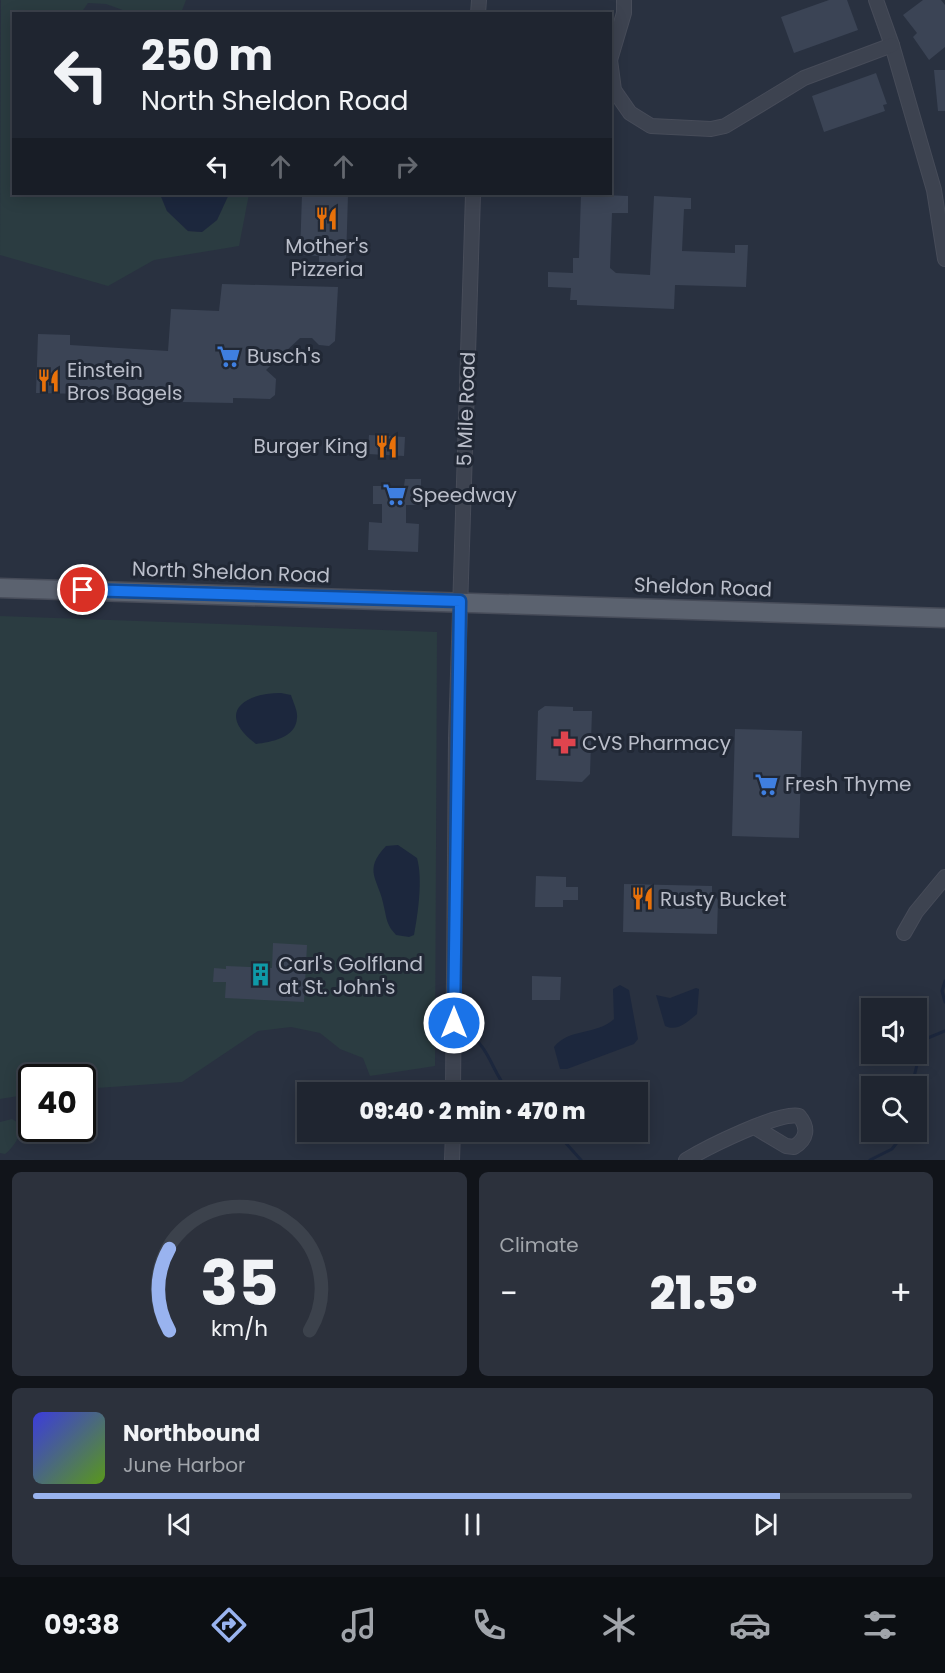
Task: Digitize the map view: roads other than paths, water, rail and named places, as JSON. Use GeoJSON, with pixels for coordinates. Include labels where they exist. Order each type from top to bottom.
{"type":"FeatureCollection","features":[{"type":"Feature","properties":{"kind":"main road","name":"North Sheldon Road"},"geometry":{"type":"LineString","coordinates":[[0,588],[460,601]]}},
{"type":"Feature","properties":{"kind":"main road","name":"Sheldon Road"},"geometry":{"type":"LineString","coordinates":[[460,601],[945,618]]}},
{"type":"Feature","properties":{"kind":"street"},"geometry":{"type":"LineString","coordinates":[[612,53],[624,13],[624,0]]}},
{"type":"Feature","properties":{"kind":"street"},"geometry":{"type":"LineString","coordinates":[[876,0],[892,45],[934,190],[945,259]]}},
{"type":"Feature","properties":{"kind":"street"},"geometry":{"type":"LineString","coordinates":[[612,75],[614,90],[630,113],[651,126],[711,129],[725,126],[804,78],[892,45]]}},
{"type":"Feature","properties":{"kind":"street","name":"5 Mile Road"},"geometry":{"type":"LineString","coordinates":[[453,1082],[454,868],[472,195]]}},
{"type":"Feature","properties":{"kind":"street"},"geometry":{"type":"LineString","coordinates":[[904,933],[916,912],[945,877]]}},
{"type":"Feature","properties":{"kind":"street"},"geometry":{"type":"LineString","coordinates":[[686,1160],[737,1133],[756,1128]]}},
{"type":"Feature","properties":{"kind":"street"},"geometry":{"type":"LineString","coordinates":[[452,1160],[453,1142]]}},
{"type":"Feature","properties":{"kind":"water"},"geometry":{"type":"Polygon","coordinates":[[[160,195],[229,195],[217,220],[202,232],[188,231],[167,211],[160,195]]]}},
{"type":"Feature","properties":{"kind":"water"},"geometry":{"type":"Polygon","coordinates":[[[281,693],[291,695],[297,712],[296,725],[282,738],[256,744],[244,733],[238,723],[236,715],[239,707],[245,701],[255,697],[281,693]]]}},
{"type":"Feature","properties":{"kind":"water"},"geometry":{"type":"Polygon","coordinates":[[[398,845],[417,858],[419,866],[417,917],[414,935],[409,937],[396,935],[389,926],[374,875],[375,862],[386,846],[398,845]]]}},
{"type":"Feature","properties":{"kind":"water"},"geometry":{"type":"Polygon","coordinates":[[[620,985],[629,990],[638,1039],[634,1044],[567,1069],[560,1069],[554,1047],[567,1037],[600,1027],[614,1019],[613,989],[620,985]]]}},
{"type":"Feature","properties":{"kind":"water"},"geometry":{"type":"Polygon","coordinates":[[[696,988],[699,989],[697,1014],[678,1027],[665,1026],[656,995],[670,998],[696,988]]]}},
{"type":"Feature","properties":{"kind":"waterway"},"geometry":{"type":"LineString","coordinates":[[945,981],[942,991],[945,1002]]}},
{"type":"Feature","properties":{"kind":"waterway"},"geometry":{"type":"LineString","coordinates":[[465,1030],[486,1052],[502,1082]]}},
{"type":"Feature","properties":{"kind":"waterway"},"geometry":{"type":"LineString","coordinates":[[914,1076],[923,1040],[945,1031]]}},
{"type":"Feature","properties":{"kind":"waterway"},"geometry":{"type":"LineString","coordinates":[[565,1142],[581,1160]]}},
{"type":"Feature","properties":{"kind":"waterway"},"geometry":{"type":"LineString","coordinates":[[870,1160],[892,1149],[897,1142]]}},
{"type":"Feature","properties":{"kind":"place","name":"Mother's Pizzeria"},"geometry":{"type":"Point","coordinates":[327,218]}},
{"type":"Feature","properties":{"kind":"place","name":"Busch's"},"geometry":{"type":"Point","coordinates":[229,356]}},
{"type":"Feature","properties":{"kind":"place","name":"Einstein Bros Bagels"},"geometry":{"type":"Point","coordinates":[49,381]}},
{"type":"Feature","properties":{"kind":"place","name":"Burger King"},"geometry":{"type":"Point","coordinates":[386,446]}},
{"type":"Feature","properties":{"kind":"place","name":"Speedway"},"geometry":{"type":"Point","coordinates":[394,495]}},
{"type":"Feature","properties":{"kind":"place","name":"CVS Pharmacy"},"geometry":{"type":"Point","coordinates":[564,743]}},
{"type":"Feature","properties":{"kind":"place","name":"Fresh Thyme"},"geometry":{"type":"Point","coordinates":[767,784]}},
{"type":"Feature","properties":{"kind":"place","name":"Rusty Bucket"},"geometry":{"type":"Point","coordinates":[642,899]}},
{"type":"Feature","properties":{"kind":"place","name":"Carl's Golfland at St. John's"},"geometry":{"type":"Point","coordinates":[260,975]}}]}
